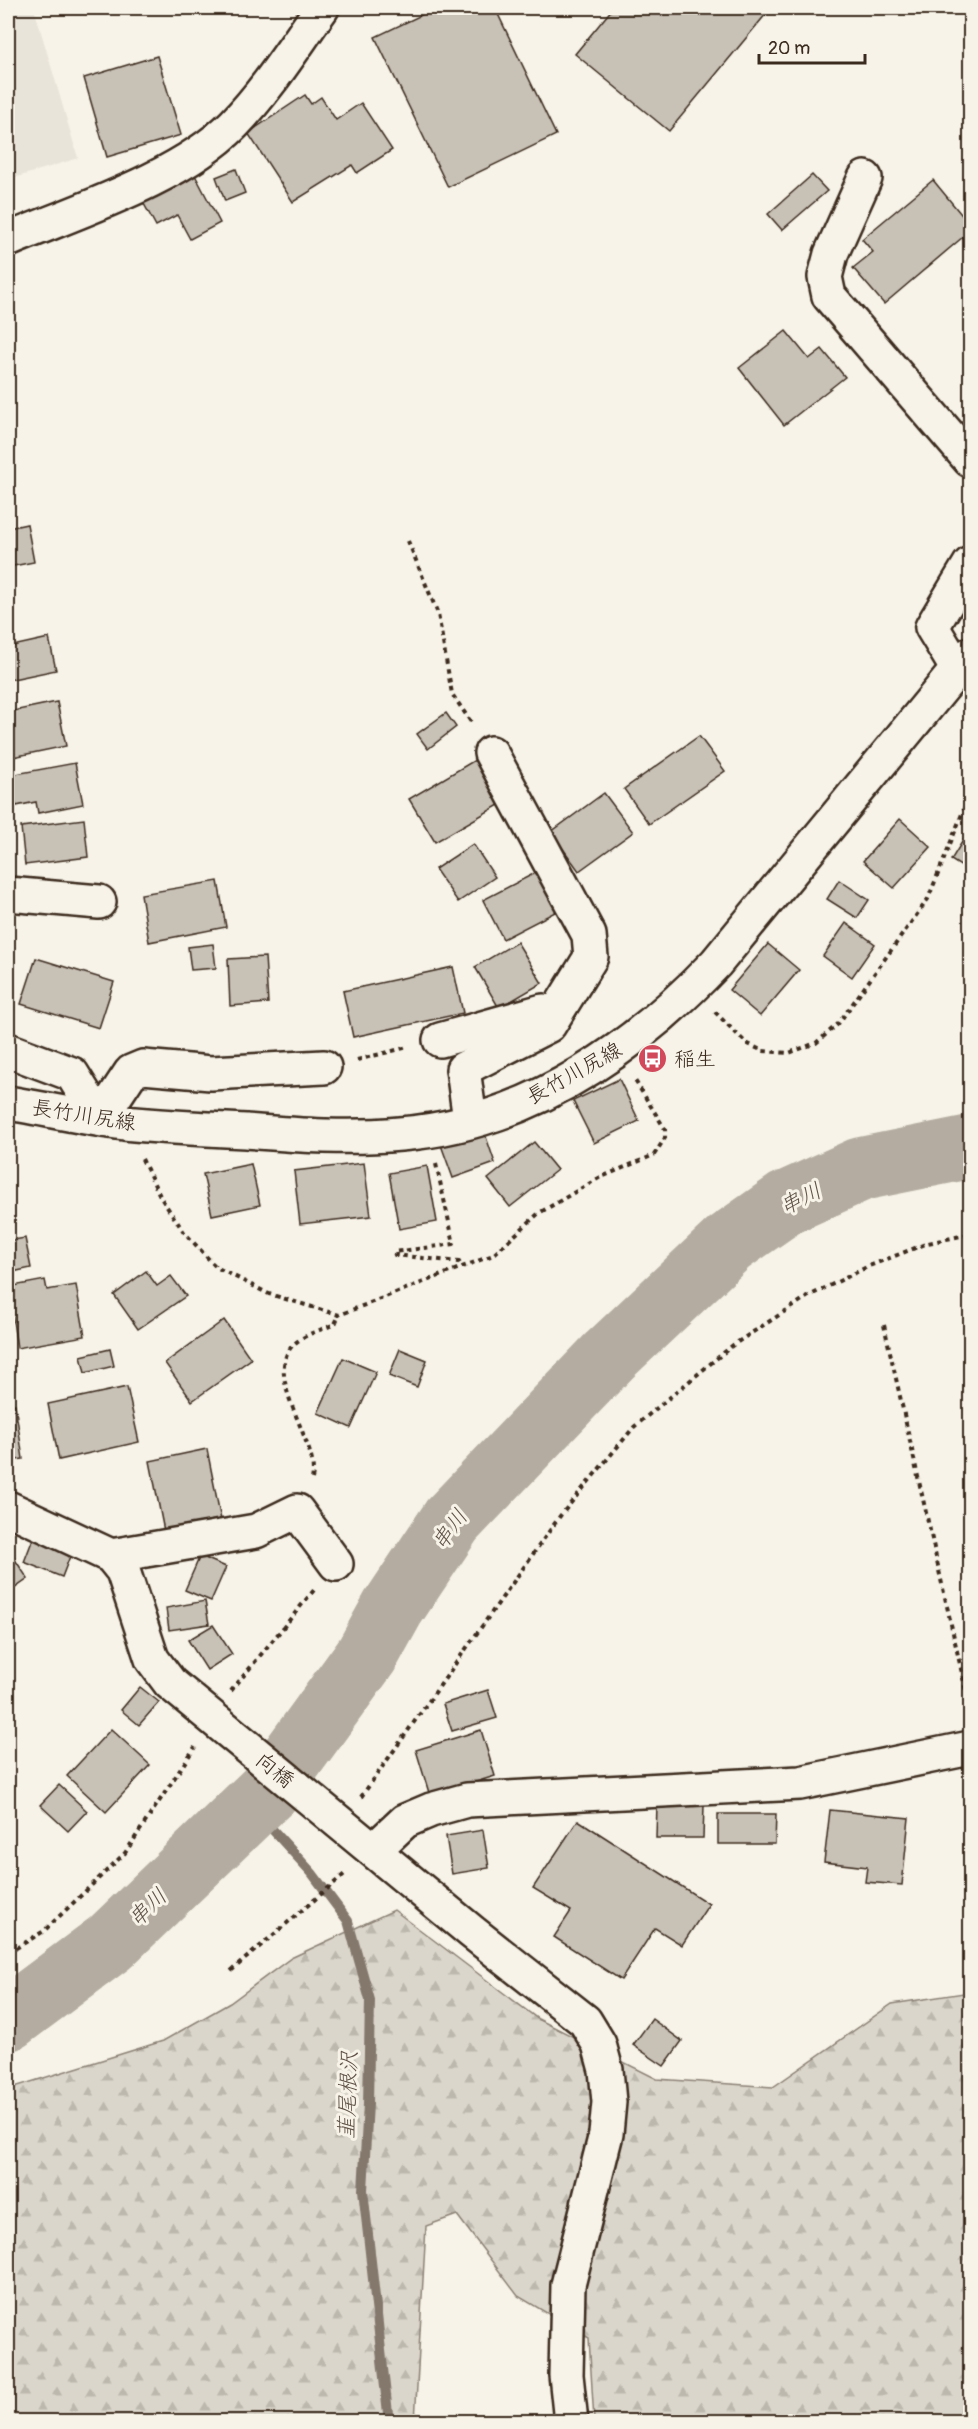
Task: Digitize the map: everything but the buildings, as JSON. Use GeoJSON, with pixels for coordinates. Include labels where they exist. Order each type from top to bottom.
{"type":"FeatureCollection","features":[{"type":"Feature","properties":{"kind":"street"},"geometry":{"type":"LineString","coordinates":[[8,240],[148,181],[192,156],[232,126],[261,93],[322,8]]}},
{"type":"Feature","properties":{"kind":"street"},"geometry":{"type":"LineString","coordinates":[[865,178],[831,254],[825,277],[829,296],[970,460]]}},
{"type":"Feature","properties":{"kind":"street"},"geometry":{"type":"LineString","coordinates":[[964,662],[932,627],[970,564]]}},
{"type":"Feature","properties":{"kind":"street","name":"長竹川尻線"},"geometry":{"type":"LineString","coordinates":[[8,1103],[100,1119],[320,1137],[429,1131],[470,1120],[536,1097],[574,1078],[617,1052],[667,1012],[692,988],[716,963],[964,662]]}},
{"type":"Feature","properties":{"kind":"street"},"geometry":{"type":"LineString","coordinates":[[470,1120],[463,1069],[549,1025],[591,957],[589,934],[491,753]]}},
{"type":"Feature","properties":{"kind":"street"},"geometry":{"type":"LineString","coordinates":[[9,885],[99,902]]}},
{"type":"Feature","properties":{"kind":"street"},"geometry":{"type":"LineString","coordinates":[[440,1040],[528,1017],[561,1003]]}},
{"type":"Feature","properties":{"kind":"street"},"geometry":{"type":"LineString","coordinates":[[8,1050],[72,1074],[100,1119],[131,1072],[143,1067],[211,1073],[324,1067]]}},
{"type":"Feature","properties":{"kind":"street"},"geometry":{"type":"LineString","coordinates":[[8,1508],[111,1556],[256,1531],[297,1511],[336,1564]]}},
{"type":"Feature","properties":{"kind":"street","name":"向橋"},"geometry":{"type":"LineString","coordinates":[[111,1556],[123,1571],[152,1659],[170,1683],[216,1723],[585,2021],[599,2044],[606,2070],[606,2134],[568,2285],[566,2375],[571,2421]]}},
{"type":"Feature","properties":{"kind":"street"},"geometry":{"type":"LineString","coordinates":[[374,1850],[405,1821],[431,1809],[467,1800],[800,1783],[970,1748]]}},
{"type":"Feature","properties":{"kind":"path"},"geometry":{"type":"LineString","coordinates":[[408,541],[438,614],[452,694],[491,753]]}},
{"type":"Feature","properties":{"kind":"path"},"geometry":{"type":"LineString","coordinates":[[692,988],[746,1043],[763,1051],[789,1053],[816,1043],[838,1024],[928,899],[970,794]]}},
{"type":"Feature","properties":{"kind":"path"},"geometry":{"type":"LineString","coordinates":[[324,1067],[440,1040]]}},
{"type":"Feature","properties":{"kind":"path"},"geometry":{"type":"LineString","coordinates":[[150,1176],[184,1232],[216,1267],[269,1294],[339,1315],[493,1255],[539,1213],[599,1178],[654,1155],[665,1138],[665,1129],[617,1052]]}},
{"type":"Feature","properties":{"kind":"path"},"geometry":{"type":"LineString","coordinates":[[429,1131],[454,1244],[394,1252],[395,1255],[459,1262],[462,1268]]}},
{"type":"Feature","properties":{"kind":"path"},"geometry":{"type":"LineString","coordinates":[[336,1819],[560,1516],[634,1427],[733,1345],[807,1297],[879,1262],[928,1243],[970,1234]]}},
{"type":"Feature","properties":{"kind":"path"},"geometry":{"type":"LineString","coordinates":[[297,1511],[308,1494],[313,1474],[310,1452],[284,1380],[282,1363],[288,1350],[300,1339],[335,1324],[339,1315]]}},
{"type":"Feature","properties":{"kind":"path"},"geometry":{"type":"LineString","coordinates":[[884,1325],[970,1709]]}},
{"type":"Feature","properties":{"kind":"path"},"geometry":{"type":"LineString","coordinates":[[8,1953],[44,1931],[125,1853],[216,1723],[336,1564]]}},
{"type":"Feature","properties":{"kind":"path"},"geometry":{"type":"LineString","coordinates":[[231,1971],[341,1877]]}},
{"type":"Feature","properties":{"kind":"shaded area"},"geometry":{"type":"Polygon","coordinates":[[[8,8],[34,8],[78,158],[8,180],[8,8]]]}},
{"type":"Feature","properties":{"kind":"green space"},"geometry":{"type":"Polygon","coordinates":[[[394,1910],[538,2019],[657,2079],[773,2087],[892,2004],[970,1992],[970,2421],[594,2421],[589,2338],[518,2296],[457,2215],[426,2226],[415,2421],[8,2422],[8,2089],[163,2041],[230,2003],[291,1958],[394,1910]]]}},
{"type":"Feature","properties":{"kind":"waterway","name":"串川"},"geometry":{"type":"LineString","coordinates":[[8,2019],[110,1943],[269,1790],[367,1655],[393,1608],[452,1520],[609,1356],[729,1243],[786,1203],[861,1169],[970,1147]]}},
{"type":"Feature","properties":{"kind":"waterway","name":"韮尾根沢"},"geometry":{"type":"LineString","coordinates":[[252,1807],[312,1873],[348,1921],[370,2000],[368,2104],[363,2190],[389,2422]]}},
{"type":"Feature","properties":{"kind":"place","name":"稲生"},"geometry":{"type":"Point","coordinates":[653,1059]}}]}
